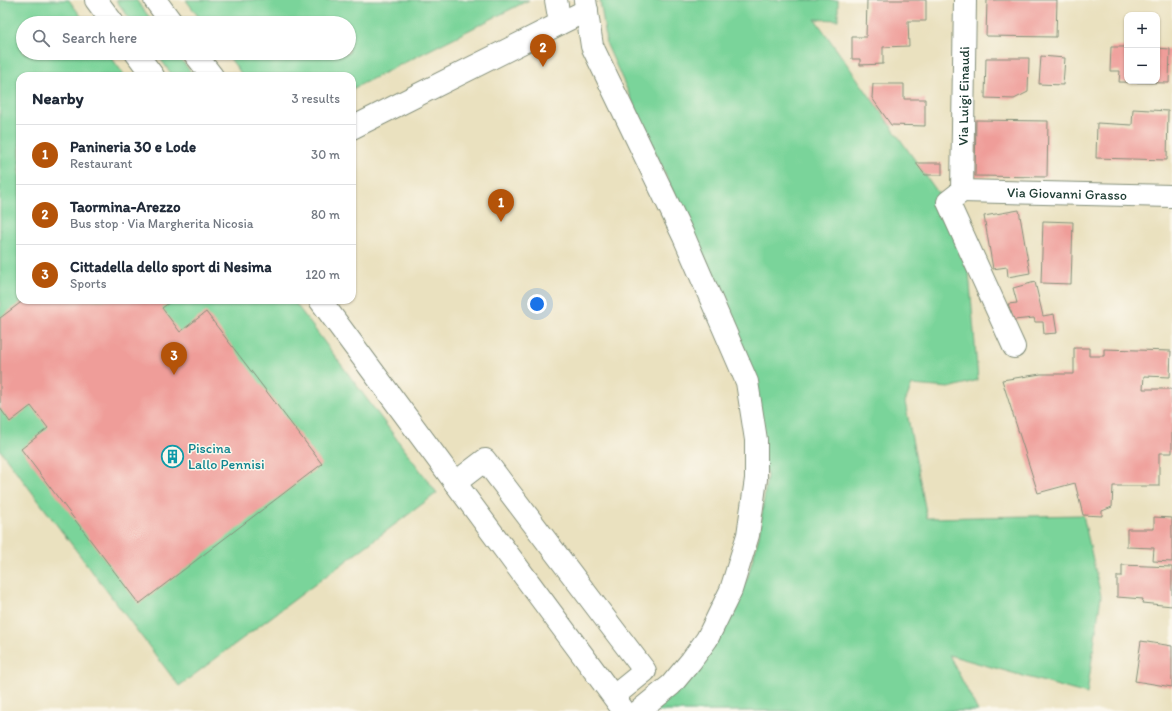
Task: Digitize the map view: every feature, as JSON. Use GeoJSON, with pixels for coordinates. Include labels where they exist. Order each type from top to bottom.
{"type":"FeatureCollection","features":[{"type":"Feature","properties":{"kind":"street"},"geometry":{"type":"LineString","coordinates":[[96,0],[108,16]]}},
{"type":"Feature","properties":{"kind":"street"},"geometry":{"type":"LineString","coordinates":[[155,0],[167,16]]}},
{"type":"Feature","properties":{"kind":"street"},"geometry":{"type":"LineString","coordinates":[[556,0],[560,23]]}},
{"type":"Feature","properties":{"kind":"street","name":"Via Luigi Einaudi"},"geometry":{"type":"LineString","coordinates":[[962,191],[965,0]]}},
{"type":"Feature","properties":{"kind":"street"},"geometry":{"type":"LineString","coordinates":[[356,126],[560,23],[586,5],[592,46],[684,237],[747,382],[756,440],[756,479],[748,535],[731,590],[707,639],[692,661],[671,685],[639,711]]}},
{"type":"Feature","properties":{"kind":"street"},"geometry":{"type":"LineString","coordinates":[[141,60],[150,72]]}},
{"type":"Feature","properties":{"kind":"street"},"geometry":{"type":"LineString","coordinates":[[199,60],[209,72]]}},
{"type":"Feature","properties":{"kind":"street"},"geometry":{"type":"LineString","coordinates":[[962,191],[948,202],[1014,347]]}},
{"type":"Feature","properties":{"kind":"street","name":"Via Giovanni Grasso"},"geometry":{"type":"LineString","coordinates":[[962,191],[1172,196]]}},
{"type":"Feature","properties":{"kind":"street"},"geometry":{"type":"LineString","coordinates":[[323,304],[455,483],[619,703],[645,671],[485,460],[455,483]]}},
{"type":"Feature","properties":{"kind":"green space"},"geometry":{"type":"Polygon","coordinates":[[[0,0],[69,0],[81,16],[16,16],[16,60],[113,60],[122,72],[16,72],[16,304],[296,304],[437,493],[179,686],[0,450],[0,0]]]}},
{"type":"Feature","properties":{"kind":"green space"},"geometry":{"type":"Polygon","coordinates":[[[116,0],[136,0],[149,16],[128,16],[116,0]]]}},
{"type":"Feature","properties":{"kind":"green space"},"geometry":{"type":"Polygon","coordinates":[[[186,0],[529,0],[356,87],[356,72],[240,72],[231,60],[356,60],[356,16],[198,16],[186,0]]]}},
{"type":"Feature","properties":{"kind":"green space"},"geometry":{"type":"Polygon","coordinates":[[[600,0],[838,0],[838,20],[815,19],[941,197],[969,272],[978,380],[949,388],[912,385],[905,402],[927,518],[1083,515],[1101,596],[1087,694],[949,655],[978,711],[655,711],[716,643],[748,576],[759,536],[767,476],[749,361],[607,45],[600,0]]]}},
{"type":"Feature","properties":{"kind":"green space"},"geometry":{"type":"Polygon","coordinates":[[[161,60],[181,60],[191,72],[170,72],[161,60]]]}},
{"type":"Feature","properties":{"kind":"building"},"geometry":{"type":"Polygon","coordinates":[[[867,0],[926,0],[926,21],[908,21],[909,46],[883,47],[883,64],[860,65],[860,59],[852,59],[852,37],[866,37],[867,0]]]}},
{"type":"Feature","properties":{"kind":"building"},"geometry":{"type":"Polygon","coordinates":[[[987,0],[1057,0],[1056,37],[986,36],[987,0]]]}},
{"type":"Feature","properties":{"kind":"building"},"geometry":{"type":"Polygon","coordinates":[[[1111,47],[1124,47],[1124,82],[1119,82],[1120,71],[1110,71],[1111,47]]]}},
{"type":"Feature","properties":{"kind":"building"},"geometry":{"type":"Polygon","coordinates":[[[1160,48],[1170,49],[1169,83],[1160,83],[1160,48]]]}},
{"type":"Feature","properties":{"kind":"building"},"geometry":{"type":"Polygon","coordinates":[[[1041,56],[1065,58],[1063,85],[1039,84],[1041,56]]]}},
{"type":"Feature","properties":{"kind":"building"},"geometry":{"type":"Polygon","coordinates":[[[986,58],[1029,58],[1028,92],[1014,99],[985,98],[986,58]]]}},
{"type":"Feature","properties":{"kind":"building"},"geometry":{"type":"Polygon","coordinates":[[[873,84],[904,84],[904,99],[925,99],[925,126],[891,125],[872,98],[873,84]]]}},
{"type":"Feature","properties":{"kind":"building"},"geometry":{"type":"Polygon","coordinates":[[[1133,109],[1168,111],[1167,160],[1096,158],[1097,123],[1132,125],[1133,109]]]}},
{"type":"Feature","properties":{"kind":"building"},"geometry":{"type":"Polygon","coordinates":[[[976,120],[1048,121],[1047,177],[975,176],[976,120]]]}},
{"type":"Feature","properties":{"kind":"building"},"geometry":{"type":"Polygon","coordinates":[[[916,163],[942,163],[942,175],[925,175],[916,163]]]}},
{"type":"Feature","properties":{"kind":"building"},"geometry":{"type":"Polygon","coordinates":[[[1019,210],[1030,273],[1008,277],[1007,267],[993,269],[984,216],[1019,210]]]}},
{"type":"Feature","properties":{"kind":"building"},"geometry":{"type":"Polygon","coordinates":[[[1043,221],[1073,222],[1071,284],[1041,283],[1043,221]]]}},
{"type":"Feature","properties":{"kind":"building"},"geometry":{"type":"Polygon","coordinates":[[[1035,282],[1043,316],[1054,314],[1057,333],[1044,334],[1043,322],[1035,322],[1034,318],[1014,320],[1008,304],[1017,303],[1013,288],[1035,282]]]}},
{"type":"Feature","properties":{"kind":"building","name":"Piscina Lallo Pennisi"},"geometry":{"type":"Polygon","coordinates":[[[19,304],[168,304],[162,308],[180,332],[206,312],[322,464],[139,604],[21,449],[48,428],[31,406],[10,422],[0,408],[0,318],[19,304]]]}},
{"type":"Feature","properties":{"kind":"building"},"geometry":{"type":"Polygon","coordinates":[[[1074,348],[1089,348],[1089,356],[1104,356],[1104,349],[1171,351],[1170,377],[1144,376],[1143,389],[1172,389],[1172,453],[1159,453],[1159,486],[1113,486],[1112,507],[1102,511],[1102,516],[1083,515],[1075,483],[1038,493],[1002,380],[1041,374],[1074,374],[1074,348]]]}},
{"type":"Feature","properties":{"kind":"building"},"geometry":{"type":"Polygon","coordinates":[[[1154,517],[1172,518],[1172,562],[1153,561],[1154,548],[1127,547],[1127,529],[1154,529],[1154,517]]]}},
{"type":"Feature","properties":{"kind":"building"},"geometry":{"type":"Polygon","coordinates":[[[1122,565],[1172,567],[1172,606],[1142,603],[1143,599],[1117,597],[1117,576],[1122,576],[1122,565]]]}},
{"type":"Feature","properties":{"kind":"building"},"geometry":{"type":"Polygon","coordinates":[[[1141,641],[1172,646],[1172,687],[1135,681],[1141,641]]]}},
{"type":"Feature","properties":{"kind":"place","name":"Taormina-Arezzo"},"geometry":{"type":"Point","coordinates":[543,67]}},
{"type":"Feature","properties":{"kind":"place","name":"Panineria 30 e Lode"},"geometry":{"type":"Point","coordinates":[501,222]}},
{"type":"Feature","properties":{"kind":"place","name":"Cittadella dello sport di Nesima"},"geometry":{"type":"Point","coordinates":[174,375]}},
{"type":"Feature","properties":{"kind":"place","name":"Piscina Lallo Pennisi"},"geometry":{"type":"Point","coordinates":[172,456]}}]}
